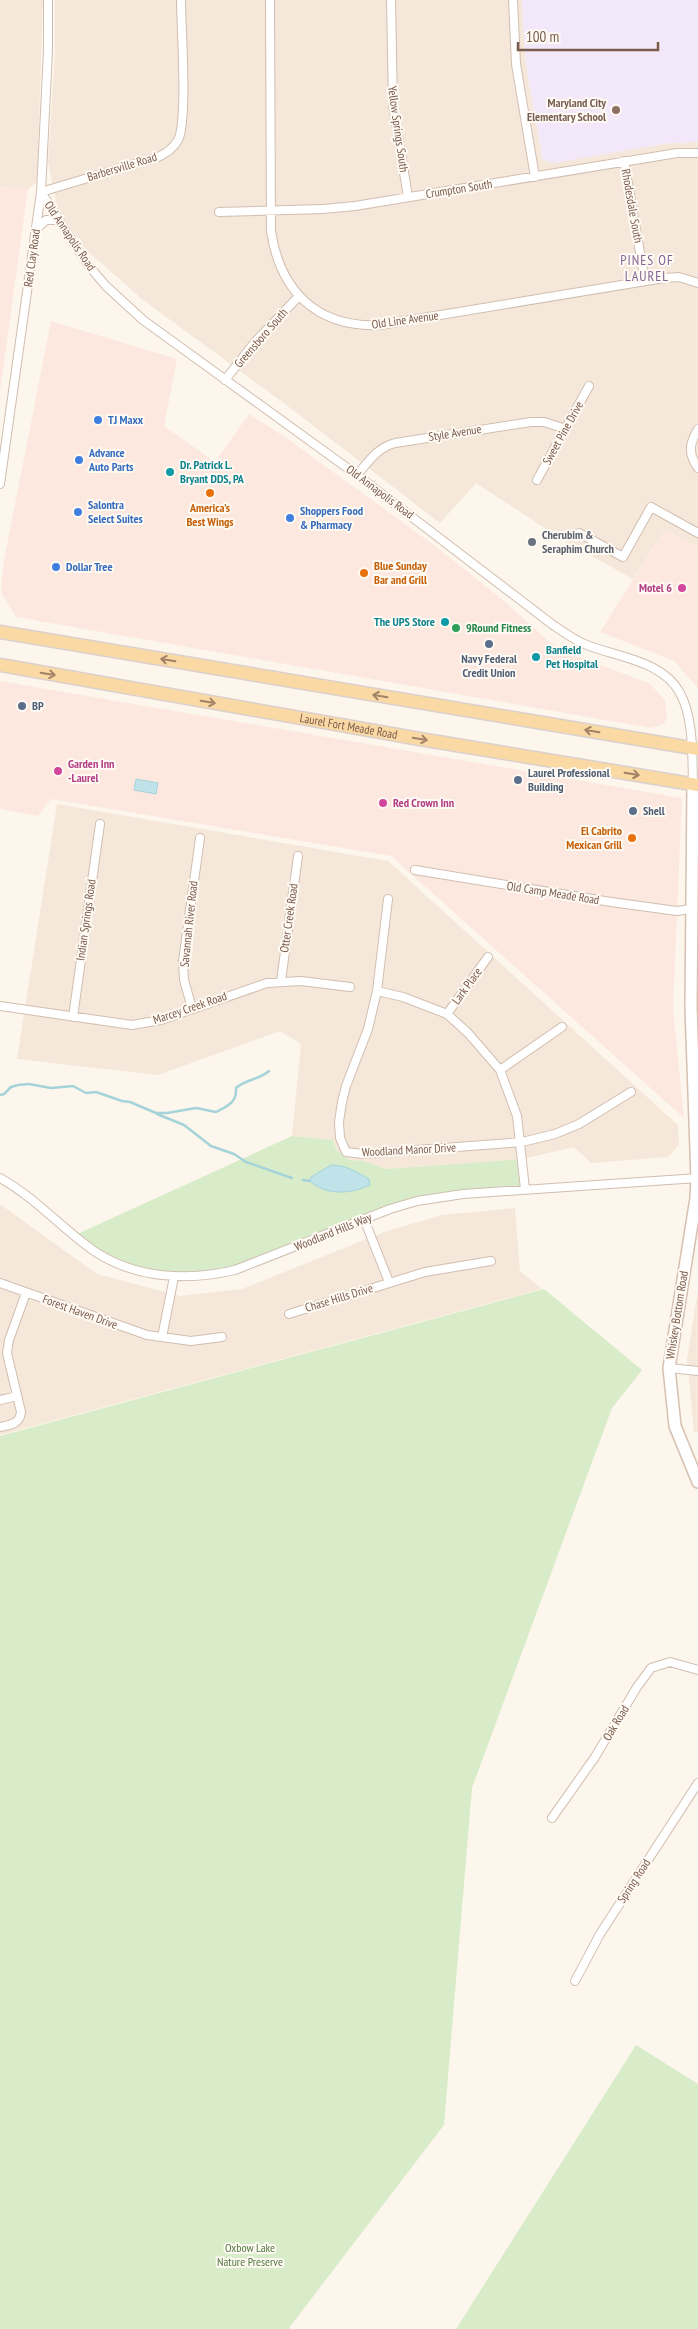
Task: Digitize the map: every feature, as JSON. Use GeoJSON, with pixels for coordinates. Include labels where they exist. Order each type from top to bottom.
{"type":"FeatureCollection","features":[{"type":"Feature","properties":{"kind":"main road"},"geometry":{"type":"LineString","coordinates":[[0,632],[695,748]]}},
{"type":"Feature","properties":{"kind":"main road","name":"Laurel Fort Meade Road"},"geometry":{"type":"LineString","coordinates":[[0,665],[435,742],[696,784]]}},
{"type":"Feature","properties":{"kind":"street","name":"Red Clay Road"},"geometry":{"type":"LineString","coordinates":[[0,484],[41,192],[48,51],[48,0]]}},
{"type":"Feature","properties":{"kind":"street","name":"Barbersville Road"},"geometry":{"type":"LineString","coordinates":[[41,192],[158,157],[170,150],[178,139],[182,117],[181,0]]}},
{"type":"Feature","properties":{"kind":"street","name":"Old Line Avenue"},"geometry":{"type":"LineString","coordinates":[[270,0],[271,210],[274,250],[288,283],[312,308],[330,318],[364,326],[380,325],[645,281],[679,277],[698,283]]}},
{"type":"Feature","properties":{"kind":"street","name":"Yellow Springs South"},"geometry":{"type":"LineString","coordinates":[[391,0],[393,105],[408,197]]}},
{"type":"Feature","properties":{"kind":"street"},"geometry":{"type":"LineString","coordinates":[[512,0],[516,64],[535,177]]}},
{"type":"Feature","properties":{"kind":"street","name":"Crumpton South"},"geometry":{"type":"LineString","coordinates":[[219,212],[323,209],[535,177],[676,153],[698,153]]}},
{"type":"Feature","properties":{"kind":"street","name":"Rhodesdale South"},"geometry":{"type":"LineString","coordinates":[[624,161],[645,281]]}},
{"type":"Feature","properties":{"kind":"street","name":"Old Annapolis Road"},"geometry":{"type":"LineString","coordinates":[[41,192],[88,265],[106,286],[143,320],[357,475],[566,634],[582,643],[658,671],[673,683],[680,693],[686,710],[695,748],[696,784]]}},
{"type":"Feature","properties":{"kind":"street"},"geometry":{"type":"LineString","coordinates":[[36,229],[46,220],[58,220]]}},
{"type":"Feature","properties":{"kind":"street","name":"Greensboro South"},"geometry":{"type":"LineString","coordinates":[[225,380],[255,342],[299,296]]}},
{"type":"Feature","properties":{"kind":"street","name":"Sweet Pine Drive"},"geometry":{"type":"LineString","coordinates":[[537,480],[590,386]]}},
{"type":"Feature","properties":{"kind":"street","name":"Style Avenue"},"geometry":{"type":"LineString","coordinates":[[357,475],[376,452],[384,446],[396,443],[531,422],[544,422],[566,429]]}},
{"type":"Feature","properties":{"kind":"street"},"geometry":{"type":"LineString","coordinates":[[698,429],[690,445],[690,454],[698,468]]}},
{"type":"Feature","properties":{"kind":"street"},"geometry":{"type":"LineString","coordinates":[[579,533],[624,557],[651,507],[698,533]]}},
{"type":"Feature","properties":{"kind":"street","name":"Whiskey Bottom Road"},"geometry":{"type":"LineString","coordinates":[[696,784],[691,909],[698,1178],[669,1368],[675,1426],[698,1482]]}},
{"type":"Feature","properties":{"kind":"street","name":"Indian Springs Road"},"geometry":{"type":"LineString","coordinates":[[73,1017],[100,824]]}},
{"type":"Feature","properties":{"kind":"street","name":"Savannah River Road"},"geometry":{"type":"LineString","coordinates":[[192,1008],[184,980],[183,961],[200,838]]}},
{"type":"Feature","properties":{"kind":"street","name":"Otter Creek Road"},"geometry":{"type":"LineString","coordinates":[[281,981],[298,856]]}},
{"type":"Feature","properties":{"kind":"street","name":"Old Camp Meade Road"},"geometry":{"type":"LineString","coordinates":[[415,870],[611,902],[677,911],[691,909]]}},
{"type":"Feature","properties":{"kind":"street","name":"Woodland Manor Drive"},"geometry":{"type":"LineString","coordinates":[[388,899],[377,991],[368,1028],[342,1102],[339,1122],[340,1138],[346,1152],[364,1154],[522,1142],[556,1134],[579,1124],[631,1092]]}},
{"type":"Feature","properties":{"kind":"street","name":"Lark Place"},"geometry":{"type":"LineString","coordinates":[[447,1014],[488,957]]}},
{"type":"Feature","properties":{"kind":"street","name":"Marcey Creek Road"},"geometry":{"type":"LineString","coordinates":[[0,1006],[132,1025],[161,1020],[267,983],[281,981],[350,987]]}},
{"type":"Feature","properties":{"kind":"street"},"geometry":{"type":"LineString","coordinates":[[377,991],[403,997],[447,1014],[468,1033],[500,1070],[515,1110],[522,1142],[525,1189]]}},
{"type":"Feature","properties":{"kind":"street"},"geometry":{"type":"LineString","coordinates":[[500,1070],[562,1027]]}},
{"type":"Feature","properties":{"kind":"street","name":"Woodland Hills Way"},"geometry":{"type":"LineString","coordinates":[[0,1178],[20,1189],[95,1251],[137,1270],[174,1277],[216,1274],[235,1270],[390,1209],[439,1197],[525,1189],[698,1178]]}},
{"type":"Feature","properties":{"kind":"street","name":"Chase Hills Drive"},"geometry":{"type":"LineString","coordinates":[[364,1220],[389,1282]]}},
{"type":"Feature","properties":{"kind":"street","name":"Chase Hills Drive"},"geometry":{"type":"LineString","coordinates":[[290,1314],[425,1272],[491,1261]]}},
{"type":"Feature","properties":{"kind":"street"},"geometry":{"type":"LineString","coordinates":[[162,1338],[174,1277]]}},
{"type":"Feature","properties":{"kind":"street","name":"Forest Haven Drive"},"geometry":{"type":"LineString","coordinates":[[0,1283],[129,1330],[162,1338],[190,1341],[222,1337]]}},
{"type":"Feature","properties":{"kind":"street"},"geometry":{"type":"LineString","coordinates":[[0,1427],[17,1422],[21,1418],[7,1353],[9,1340],[26,1293]]}},
{"type":"Feature","properties":{"kind":"street"},"geometry":{"type":"LineString","coordinates":[[669,1368],[698,1371]]}},
{"type":"Feature","properties":{"kind":"street"},"geometry":{"type":"LineString","coordinates":[[0,1400],[17,1396]]}},
{"type":"Feature","properties":{"kind":"street","name":"Oak Road"},"geometry":{"type":"LineString","coordinates":[[552,1818],[595,1757],[637,1687],[651,1668],[670,1662],[698,1670]]}},
{"type":"Feature","properties":{"kind":"street","name":"Spring Road"},"geometry":{"type":"LineString","coordinates":[[575,1981],[600,1934],[698,1783]]}},
{"type":"Feature","properties":{"kind":"shaded area"},"geometry":{"type":"Polygon","coordinates":[[[0,0],[43,0],[37,182],[28,189],[0,187],[0,0]]]}},
{"type":"Feature","properties":{"kind":"shaded area"},"geometry":{"type":"Polygon","coordinates":[[[55,0],[522,0],[528,77],[542,156],[670,143],[698,142],[698,548],[665,529],[633,579],[563,540],[476,483],[440,523],[285,404],[143,300],[86,250],[57,207],[48,162],[55,55],[55,0]]]}},
{"type":"Feature","properties":{"kind":"shaded area","name":"Maryland City Elementary School"},"geometry":{"type":"Polygon","coordinates":[[[522,0],[698,0],[698,142],[670,143],[554,163],[543,160],[528,77],[522,0]]]}},
{"type":"Feature","properties":{"kind":"shaded area"},"geometry":{"type":"Polygon","coordinates":[[[0,187],[28,189],[0,391],[0,187]]]}},
{"type":"Feature","properties":{"kind":"shaded area"},"geometry":{"type":"Polygon","coordinates":[[[51,321],[177,359],[164,426],[215,462],[249,414],[285,437],[434,545],[503,600],[547,640],[568,653],[649,683],[665,700],[667,715],[664,724],[651,728],[16,617],[1,592],[4,560],[51,321]]]}},
{"type":"Feature","properties":{"kind":"shaded area"},"geometry":{"type":"Polygon","coordinates":[[[665,529],[698,548],[698,688],[674,661],[600,632],[665,529]]]}},
{"type":"Feature","properties":{"kind":"shaded area"},"geometry":{"type":"Polygon","coordinates":[[[0,681],[682,798],[673,1008],[684,1118],[391,856],[51,799],[38,816],[0,809],[0,681]]]}},
{"type":"Feature","properties":{"kind":"shaded area"},"geometry":{"type":"Polygon","coordinates":[[[57,804],[388,861],[678,1125],[679,1145],[668,1157],[591,1163],[574,1147],[523,1159],[386,1169],[363,1161],[350,1160],[337,1151],[333,1140],[292,1136],[301,1044],[280,1031],[158,1075],[17,1059],[57,804]]]}},
{"type":"Feature","properties":{"kind":"shaded area"},"geometry":{"type":"Polygon","coordinates":[[[0,1204],[97,1274],[181,1296],[242,1289],[384,1232],[442,1215],[515,1208],[520,1271],[542,1289],[0,1435],[0,1204]]]}},
{"type":"Feature","properties":{"kind":"shaded area"},"geometry":{"type":"Polygon","coordinates":[[[698,1290],[698,1432],[694,1432],[687,1359],[698,1290]]]}},
{"type":"Feature","properties":{"kind":"green space"},"geometry":{"type":"Polygon","coordinates":[[[292,1136],[333,1140],[337,1151],[350,1160],[363,1161],[386,1169],[523,1159],[525,1189],[417,1201],[235,1270],[174,1277],[118,1263],[75,1235],[292,1136]]]}},
{"type":"Feature","properties":{"kind":"green space","name":"Oxbow Lake Nature Preserve"},"geometry":{"type":"Polygon","coordinates":[[[544,1289],[642,1370],[612,1408],[472,1788],[444,2125],[289,2328],[291,2329],[0,2329],[0,1436],[544,1289]]]}},
{"type":"Feature","properties":{"kind":"green space"},"geometry":{"type":"Polygon","coordinates":[[[636,2045],[698,2084],[698,2329],[456,2329],[636,2045]]]}},
{"type":"Feature","properties":{"kind":"water"},"geometry":{"type":"Polygon","coordinates":[[[136,779],[158,783],[156,794],[134,790],[136,779]]]}},
{"type":"Feature","properties":{"kind":"water"},"geometry":{"type":"Polygon","coordinates":[[[331,1165],[342,1166],[356,1171],[369,1179],[370,1185],[347,1192],[339,1192],[323,1189],[310,1181],[311,1177],[331,1165]]]}},
{"type":"Feature","properties":{"kind":"waterway"},"geometry":{"type":"LineString","coordinates":[[0,1095],[4,1094],[11,1087],[18,1085],[29,1084],[51,1088],[73,1086],[86,1093],[96,1092],[130,1102],[156,1113],[196,1108],[216,1112],[233,1101],[236,1088],[269,1071]]}},
{"type":"Feature","properties":{"kind":"waterway"},"geometry":{"type":"LineString","coordinates":[[157,1114],[184,1125],[211,1146],[234,1154],[246,1162],[292,1178]]}},
{"type":"Feature","properties":{"kind":"waterway"},"geometry":{"type":"LineString","coordinates":[[303,1180],[310,1181]]}},
{"type":"Feature","properties":{"kind":"place","name":"Maryland City Elementary School"},"geometry":{"type":"Point","coordinates":[616,110]}},
{"type":"Feature","properties":{"kind":"place","name":"TJ Maxx"},"geometry":{"type":"Point","coordinates":[98,420]}},
{"type":"Feature","properties":{"kind":"place","name":"Advance Auto Parts"},"geometry":{"type":"Point","coordinates":[79,460]}},
{"type":"Feature","properties":{"kind":"place","name":"Dr. Patrick L. Bryant DDS, PA"},"geometry":{"type":"Point","coordinates":[170,472]}},
{"type":"Feature","properties":{"kind":"place","name":"America's Best Wings"},"geometry":{"type":"Point","coordinates":[210,493]}},
{"type":"Feature","properties":{"kind":"place","name":"Salontra Select Suites"},"geometry":{"type":"Point","coordinates":[78,512]}},
{"type":"Feature","properties":{"kind":"place","name":"Shoppers Food & Pharmacy"},"geometry":{"type":"Point","coordinates":[290,518]}},
{"type":"Feature","properties":{"kind":"place","name":"Cherubim & Seraphim Church"},"geometry":{"type":"Point","coordinates":[532,542]}},
{"type":"Feature","properties":{"kind":"place","name":"Dollar Tree"},"geometry":{"type":"Point","coordinates":[56,567]}},
{"type":"Feature","properties":{"kind":"place","name":"Blue Sunday Bar and Grill"},"geometry":{"type":"Point","coordinates":[364,573]}},
{"type":"Feature","properties":{"kind":"place","name":"Motel 6"},"geometry":{"type":"Point","coordinates":[682,588]}},
{"type":"Feature","properties":{"kind":"place","name":"The UPS Store"},"geometry":{"type":"Point","coordinates":[445,622]}},
{"type":"Feature","properties":{"kind":"place","name":"9Round Fitness"},"geometry":{"type":"Point","coordinates":[456,628]}},
{"type":"Feature","properties":{"kind":"place","name":"Navy Federal Credit Union"},"geometry":{"type":"Point","coordinates":[489,644]}},
{"type":"Feature","properties":{"kind":"place","name":"Banfield Pet Hospital"},"geometry":{"type":"Point","coordinates":[536,657]}},
{"type":"Feature","properties":{"kind":"place","name":"BP"},"geometry":{"type":"Point","coordinates":[22,706]}},
{"type":"Feature","properties":{"kind":"place","name":"Garden Inn -Laurel"},"geometry":{"type":"Point","coordinates":[58,771]}},
{"type":"Feature","properties":{"kind":"place","name":"Laurel Professional Building"},"geometry":{"type":"Point","coordinates":[518,780]}},
{"type":"Feature","properties":{"kind":"place","name":"Red Crown Inn"},"geometry":{"type":"Point","coordinates":[383,803]}},
{"type":"Feature","properties":{"kind":"place","name":"Shell"},"geometry":{"type":"Point","coordinates":[633,811]}},
{"type":"Feature","properties":{"kind":"place","name":"El Cabrito Mexican Grill"},"geometry":{"type":"Point","coordinates":[632,838]}},
{"type":"Feature","properties":{"kind":"district","name":"PINES OF LAUREL"},"geometry":{"type":"Point","coordinates":[647,268]}}]}
